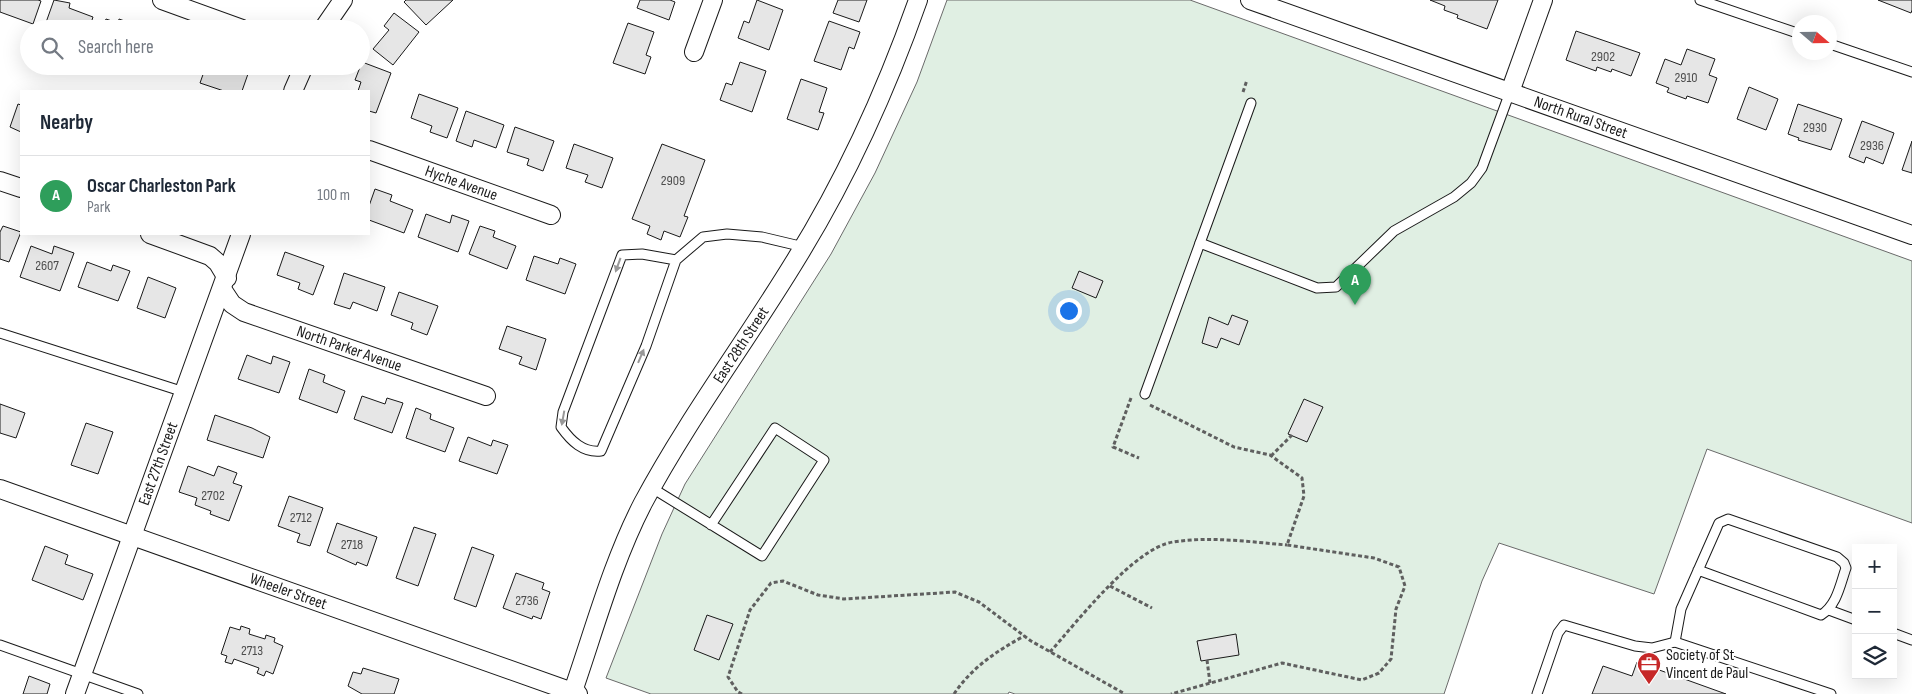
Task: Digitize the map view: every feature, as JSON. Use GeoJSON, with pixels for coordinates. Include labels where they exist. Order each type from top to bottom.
{"type":"FeatureCollection","features":[{"type":"Feature","properties":{"kind":"street"},"geometry":{"type":"LineString","coordinates":[[162,0],[217,20]]}},
{"type":"Feature","properties":{"kind":"street"},"geometry":{"type":"LineString","coordinates":[[329,20],[343,0]]}},
{"type":"Feature","properties":{"kind":"street"},"geometry":{"type":"LineString","coordinates":[[694,52],[713,0]]}},
{"type":"Feature","properties":{"kind":"street","name":"East 28th Street"},"geometry":{"type":"LineString","coordinates":[[574,693],[628,536],[674,449],[804,247],[834,194],[873,115],[897,59],[918,0]]}},
{"type":"Feature","properties":{"kind":"street","name":"North Rural Street"},"geometry":{"type":"LineString","coordinates":[[1250,0],[1912,235]]}},
{"type":"Feature","properties":{"kind":"street"},"geometry":{"type":"LineString","coordinates":[[1510,92],[1543,0]]}},
{"type":"Feature","properties":{"kind":"street"},"geometry":{"type":"LineString","coordinates":[[294,90],[300,75]]}},
{"type":"Feature","properties":{"kind":"street","name":"Hyche Avenue"},"geometry":{"type":"LineString","coordinates":[[370,150],[552,216]]}},
{"type":"Feature","properties":{"kind":"street"},"geometry":{"type":"LineString","coordinates":[[0,180],[20,188]]}},
{"type":"Feature","properties":{"kind":"street","name":"North Parker Avenue"},"geometry":{"type":"LineString","coordinates":[[153,235],[208,255],[218,263],[232,304],[244,312],[486,396]]}},
{"type":"Feature","properties":{"kind":"street","name":"East 27th Street"},"geometry":{"type":"LineString","coordinates":[[75,694],[241,235]]}},
{"type":"Feature","properties":{"kind":"street","name":"Wheeler Street"},"geometry":{"type":"LineString","coordinates":[[0,489],[574,693]]}},
{"type":"Feature","properties":{"kind":"lane"},"geometry":{"type":"LineString","coordinates":[[1700,0],[1792,31]]}},
{"type":"Feature","properties":{"kind":"lane"},"geometry":{"type":"LineString","coordinates":[[1837,46],[1912,72]]}},
{"type":"Feature","properties":{"kind":"lane"},"geometry":{"type":"LineString","coordinates":[[1200,243],[1317,288],[1336,287],[1394,231],[1454,197],[1471,182],[1482,168],[1510,92]]}},
{"type":"Feature","properties":{"kind":"lane"},"geometry":{"type":"LineString","coordinates":[[1141,398],[1251,103]]}},
{"type":"Feature","properties":{"kind":"lane"},"geometry":{"type":"LineString","coordinates":[[676,260],[642,254],[622,255],[563,412],[561,427],[569,438],[589,452],[600,451],[612,426],[646,346],[676,260],[703,237],[727,234],[762,237],[804,247]]}},
{"type":"Feature","properties":{"kind":"lane"},"geometry":{"type":"LineString","coordinates":[[0,333],[184,392]]}},
{"type":"Feature","properties":{"kind":"lane"},"geometry":{"type":"LineString","coordinates":[[652,488],[711,525],[762,556],[824,460],[775,428],[711,525]]}},
{"type":"Feature","properties":{"kind":"lane"},"geometry":{"type":"LineString","coordinates":[[1675,642],[1681,609],[1698,570],[1719,523],[1728,520],[1837,557],[1844,563],[1846,568],[1834,601],[1829,610],[1821,615],[1698,570]]}},
{"type":"Feature","properties":{"kind":"lane"},"geometry":{"type":"LineString","coordinates":[[1829,610],[1852,619]]}},
{"type":"Feature","properties":{"kind":"lane"},"geometry":{"type":"LineString","coordinates":[[1537,694],[1558,633],[1564,626],[1635,646],[1652,648],[1675,642],[1831,694]]}},
{"type":"Feature","properties":{"kind":"lane"},"geometry":{"type":"LineString","coordinates":[[1896,634],[1912,640]]}},
{"type":"Feature","properties":{"kind":"lane"},"geometry":{"type":"LineString","coordinates":[[0,645],[138,694]]}},
{"type":"Feature","properties":{"kind":"path"},"geometry":{"type":"LineString","coordinates":[[1132,396],[1141,398],[1234,447],[1271,456],[1302,478],[1305,489],[1287,546]]}},
{"type":"Feature","properties":{"kind":"path"},"geometry":{"type":"LineString","coordinates":[[1271,456],[1292,435]]}},
{"type":"Feature","properties":{"kind":"path"},"geometry":{"type":"LineString","coordinates":[[1050,652],[1110,586],[1147,553],[1172,542],[1219,539],[1287,546],[1374,558],[1398,567],[1406,586],[1396,609],[1390,659],[1379,672],[1362,680],[1282,663],[1171,694]]}},
{"type":"Feature","properties":{"kind":"path"},"geometry":{"type":"LineString","coordinates":[[742,694],[738,692],[728,677],[750,610],[771,583],[783,582],[818,595],[844,599],[955,592],[979,602],[1024,636],[1125,694]]}},
{"type":"Feature","properties":{"kind":"path"},"geometry":{"type":"LineString","coordinates":[[1110,586],[1152,608]]}},
{"type":"Feature","properties":{"kind":"path"},"geometry":{"type":"LineString","coordinates":[[954,694],[964,678],[996,652],[1024,636]]}},
{"type":"Feature","properties":{"kind":"path"},"geometry":{"type":"LineString","coordinates":[[1207,660],[1210,683]]}},
{"type":"Feature","properties":{"kind":"green space"},"geometry":{"type":"Polygon","coordinates":[[[947,0],[1190,0],[1912,261],[1912,523],[1707,449],[1654,594],[1499,543],[1482,581],[1444,694],[1015,694],[1009,692],[1008,694],[651,694],[606,678],[662,534],[685,484],[831,254],[875,173],[917,82],[947,0]]]}},
{"type":"Feature","properties":{"kind":"building"},"geometry":{"type":"Polygon","coordinates":[[[0,0],[41,1],[34,20],[22,20],[0,12],[0,0]]]}},
{"type":"Feature","properties":{"kind":"building"},"geometry":{"type":"Polygon","coordinates":[[[54,0],[70,3],[69,8],[93,17],[92,20],[47,20],[54,0]]]}},
{"type":"Feature","properties":{"kind":"building"},"geometry":{"type":"Polygon","coordinates":[[[406,0],[453,0],[426,25],[404,2],[406,0]]]}},
{"type":"Feature","properties":{"kind":"building"},"geometry":{"type":"Polygon","coordinates":[[[640,0],[670,0],[675,2],[669,20],[637,8],[640,0]]]}},
{"type":"Feature","properties":{"kind":"building"},"geometry":{"type":"Polygon","coordinates":[[[757,0],[783,10],[769,50],[738,38],[744,21],[749,23],[757,0]]]}},
{"type":"Feature","properties":{"kind":"building"},"geometry":{"type":"Polygon","coordinates":[[[838,0],[867,0],[859,22],[833,13],[838,0]]]}},
{"type":"Feature","properties":{"kind":"building"},"geometry":{"type":"Polygon","coordinates":[[[1430,0],[1498,0],[1487,29],[1457,18],[1458,15],[1444,10],[1445,6],[1430,0]]]}},
{"type":"Feature","properties":{"kind":"building"},"geometry":{"type":"Polygon","coordinates":[[[1878,0],[1912,0],[1911,13],[1878,0]]]}},
{"type":"Feature","properties":{"kind":"building"},"geometry":{"type":"Polygon","coordinates":[[[394,13],[419,32],[393,65],[373,49],[389,30],[384,26],[394,13]]]}},
{"type":"Feature","properties":{"kind":"building"},"geometry":{"type":"Polygon","coordinates":[[[829,21],[860,32],[854,49],[849,47],[841,70],[814,61],[829,21]]]}},
{"type":"Feature","properties":{"kind":"building"},"geometry":{"type":"Polygon","coordinates":[[[628,23],[654,32],[646,55],[651,57],[645,74],[613,63],[628,23]]]}},
{"type":"Feature","properties":{"kind":"building"},"geometry":{"type":"Polygon","coordinates":[[[1576,31],[1640,53],[1631,76],[1612,69],[1611,72],[1597,67],[1596,71],[1566,60],[1576,31]]]}},
{"type":"Feature","properties":{"kind":"building"},"geometry":{"type":"Polygon","coordinates":[[[1687,49],[1715,59],[1709,75],[1717,78],[1708,103],[1687,96],[1686,99],[1667,92],[1669,88],[1656,83],[1665,59],[1681,65],[1687,49]]]}},
{"type":"Feature","properties":{"kind":"building"},"geometry":{"type":"Polygon","coordinates":[[[740,62],[766,71],[752,112],[720,100],[726,83],[732,85],[740,62]]]}},
{"type":"Feature","properties":{"kind":"building"},"geometry":{"type":"Polygon","coordinates":[[[370,65],[391,73],[376,113],[370,111],[370,90],[358,90],[361,82],[355,80],[357,75],[370,75],[370,65]]]}},
{"type":"Feature","properties":{"kind":"building"},"geometry":{"type":"Polygon","coordinates":[[[203,75],[248,75],[242,90],[221,90],[200,83],[203,75]]]}},
{"type":"Feature","properties":{"kind":"building"},"geometry":{"type":"Polygon","coordinates":[[[801,79],[827,88],[819,112],[824,113],[818,130],[787,119],[801,79]]]}},
{"type":"Feature","properties":{"kind":"building"},"geometry":{"type":"Polygon","coordinates":[[[1749,87],[1778,99],[1766,130],[1737,119],[1749,87]]]}},
{"type":"Feature","properties":{"kind":"building"},"geometry":{"type":"Polygon","coordinates":[[[419,94],[458,108],[447,138],[430,132],[432,126],[411,118],[419,94]]]}},
{"type":"Feature","properties":{"kind":"building"},"geometry":{"type":"Polygon","coordinates":[[[18,104],[20,105],[20,132],[10,127],[18,104]]]}},
{"type":"Feature","properties":{"kind":"building"},"geometry":{"type":"Polygon","coordinates":[[[1798,104],[1842,119],[1831,150],[1798,140],[1799,138],[1788,134],[1798,104]]]}},
{"type":"Feature","properties":{"kind":"building"},"geometry":{"type":"Polygon","coordinates":[[[466,111],[504,125],[496,148],[474,140],[472,147],[456,141],[466,111]]]}},
{"type":"Feature","properties":{"kind":"building"},"geometry":{"type":"Polygon","coordinates":[[[1862,121],[1894,133],[1883,164],[1866,157],[1864,163],[1849,157],[1862,121]]]}},
{"type":"Feature","properties":{"kind":"building"},"geometry":{"type":"Polygon","coordinates":[[[515,127],[554,141],[543,171],[527,165],[529,159],[507,152],[515,127]]]}},
{"type":"Feature","properties":{"kind":"building"},"geometry":{"type":"Polygon","coordinates":[[[1912,141],[1912,173],[1902,170],[1912,141]]]}},
{"type":"Feature","properties":{"kind":"building"},"geometry":{"type":"Polygon","coordinates":[[[574,144],[613,158],[602,188],[585,182],[588,175],[566,168],[574,144]]]}},
{"type":"Feature","properties":{"kind":"building"},"geometry":{"type":"Polygon","coordinates":[[[662,144],[705,160],[684,216],[688,217],[680,237],[664,231],[661,240],[647,234],[650,226],[632,219],[662,144]]]}},
{"type":"Feature","properties":{"kind":"building"},"geometry":{"type":"Polygon","coordinates":[[[375,189],[392,195],[390,201],[413,210],[404,233],[370,220],[370,203],[375,189]]]}},
{"type":"Feature","properties":{"kind":"building"},"geometry":{"type":"Polygon","coordinates":[[[426,214],[450,223],[452,215],[469,221],[458,252],[418,237],[426,214]]]}},
{"type":"Feature","properties":{"kind":"building"},"geometry":{"type":"Polygon","coordinates":[[[3,226],[20,232],[9,262],[0,259],[0,232],[3,226]]]}},
{"type":"Feature","properties":{"kind":"building"},"geometry":{"type":"Polygon","coordinates":[[[480,226],[495,231],[493,237],[516,246],[507,269],[469,254],[480,226]]]}},
{"type":"Feature","properties":{"kind":"building"},"geometry":{"type":"Polygon","coordinates":[[[31,246],[52,254],[54,246],[74,253],[60,291],[20,277],[31,246]]]}},
{"type":"Feature","properties":{"kind":"building"},"geometry":{"type":"Polygon","coordinates":[[[285,252],[324,266],[313,295],[298,289],[300,283],[277,275],[285,252]]]}},
{"type":"Feature","properties":{"kind":"building"},"geometry":{"type":"Polygon","coordinates":[[[534,256],[558,264],[560,258],[576,264],[565,294],[526,280],[534,256]]]}},
{"type":"Feature","properties":{"kind":"building"},"geometry":{"type":"Polygon","coordinates":[[[87,262],[111,271],[113,265],[130,271],[118,301],[78,287],[87,262]]]}},
{"type":"Feature","properties":{"kind":"building"},"geometry":{"type":"Polygon","coordinates":[[[1079,271],[1103,281],[1096,298],[1072,288],[1079,271]]]}},
{"type":"Feature","properties":{"kind":"building"},"geometry":{"type":"Polygon","coordinates":[[[344,273],[385,287],[377,311],[353,302],[350,309],[334,304],[344,273]]]}},
{"type":"Feature","properties":{"kind":"building"},"geometry":{"type":"Polygon","coordinates":[[[148,277],[176,288],[165,318],[137,308],[148,277]]]}},
{"type":"Feature","properties":{"kind":"building"},"geometry":{"type":"Polygon","coordinates":[[[399,292],[438,306],[427,335],[411,329],[413,323],[391,315],[399,292]]]}},
{"type":"Feature","properties":{"kind":"building"},"geometry":{"type":"Polygon","coordinates":[[[1232,315],[1248,321],[1239,345],[1221,338],[1217,348],[1202,343],[1209,317],[1228,325],[1232,315]]]}},
{"type":"Feature","properties":{"kind":"building"},"geometry":{"type":"Polygon","coordinates":[[[507,326],[546,339],[536,370],[519,364],[522,357],[499,349],[507,326]]]}},
{"type":"Feature","properties":{"kind":"building"},"geometry":{"type":"Polygon","coordinates":[[[247,355],[271,364],[273,356],[290,362],[279,393],[238,379],[247,355]]]}},
{"type":"Feature","properties":{"kind":"building"},"geometry":{"type":"Polygon","coordinates":[[[309,369],[325,375],[323,382],[345,391],[337,413],[299,399],[309,369]]]}},
{"type":"Feature","properties":{"kind":"building"},"geometry":{"type":"Polygon","coordinates":[[[362,396],[385,404],[387,398],[403,403],[392,433],[354,419],[362,396]]]}},
{"type":"Feature","properties":{"kind":"building"},"geometry":{"type":"Polygon","coordinates":[[[1304,399],[1323,407],[1307,442],[1288,434],[1304,399]]]}},
{"type":"Feature","properties":{"kind":"building"},"geometry":{"type":"Polygon","coordinates":[[[0,404],[25,413],[16,438],[0,433],[0,404]]]}},
{"type":"Feature","properties":{"kind":"building"},"geometry":{"type":"Polygon","coordinates":[[[416,408],[431,414],[430,419],[454,428],[445,452],[406,438],[416,408]]]}},
{"type":"Feature","properties":{"kind":"building"},"geometry":{"type":"Polygon","coordinates":[[[215,415],[252,428],[270,437],[263,458],[207,440],[215,415]]]}},
{"type":"Feature","properties":{"kind":"building"},"geometry":{"type":"Polygon","coordinates":[[[86,423],[113,432],[98,474],[71,465],[86,423]]]}},
{"type":"Feature","properties":{"kind":"building"},"geometry":{"type":"Polygon","coordinates":[[[468,437],[491,446],[493,440],[508,445],[497,474],[459,461],[468,437]]]}},
{"type":"Feature","properties":{"kind":"building"},"geometry":{"type":"Polygon","coordinates":[[[188,466],[214,476],[218,466],[237,473],[233,483],[242,486],[229,521],[210,514],[211,511],[195,505],[197,498],[179,492],[188,466]]]}},
{"type":"Feature","properties":{"kind":"building"},"geometry":{"type":"Polygon","coordinates":[[[289,496],[323,508],[310,546],[297,542],[300,534],[278,526],[289,496]]]}},
{"type":"Feature","properties":{"kind":"building"},"geometry":{"type":"Polygon","coordinates":[[[337,523],[377,537],[367,566],[357,562],[356,565],[327,552],[337,523]]]}},
{"type":"Feature","properties":{"kind":"building"},"geometry":{"type":"Polygon","coordinates":[[[414,527],[436,534],[418,586],[396,578],[414,527]]]}},
{"type":"Feature","properties":{"kind":"building"},"geometry":{"type":"Polygon","coordinates":[[[45,546],[68,555],[65,564],[93,574],[83,600],[32,580],[45,546]]]}},
{"type":"Feature","properties":{"kind":"building"},"geometry":{"type":"Polygon","coordinates":[[[472,547],[494,555],[476,607],[454,599],[472,547]]]}},
{"type":"Feature","properties":{"kind":"building"},"geometry":{"type":"Polygon","coordinates":[[[516,573],[544,583],[542,589],[550,592],[541,619],[533,616],[532,619],[503,608],[516,573]]]}},
{"type":"Feature","properties":{"kind":"building"},"geometry":{"type":"Polygon","coordinates":[[[707,615],[733,624],[719,660],[694,650],[707,615]]]}},
{"type":"Feature","properties":{"kind":"building"},"geometry":{"type":"Polygon","coordinates":[[[241,626],[250,629],[249,634],[265,639],[266,635],[275,638],[274,642],[283,646],[273,674],[266,671],[264,676],[257,673],[259,668],[234,659],[232,664],[225,662],[227,656],[221,654],[230,627],[240,630],[241,626]]]}},
{"type":"Feature","properties":{"kind":"building"},"geometry":{"type":"Polygon","coordinates":[[[1236,634],[1239,655],[1201,661],[1197,641],[1236,634]]]}},
{"type":"Feature","properties":{"kind":"building","name":"Society of St Vincent de Paul"},"geometry":{"type":"Polygon","coordinates":[[[1637,662],[1726,694],[1592,694],[1603,666],[1632,676],[1637,662]]]}},
{"type":"Feature","properties":{"kind":"building"},"geometry":{"type":"Polygon","coordinates":[[[363,668],[399,679],[394,694],[362,694],[348,686],[353,672],[361,674],[363,668]]]}},
{"type":"Feature","properties":{"kind":"building"},"geometry":{"type":"Polygon","coordinates":[[[29,676],[50,684],[47,694],[23,694],[29,676]]]}},
{"type":"Feature","properties":{"kind":"place","name":"Oscar Charleston Park"},"geometry":{"type":"Point","coordinates":[1355,305]}},
{"type":"Feature","properties":{"kind":"place","name":"Society of St Vincent de Paul"},"geometry":{"type":"Point","coordinates":[1649,685]}}]}
